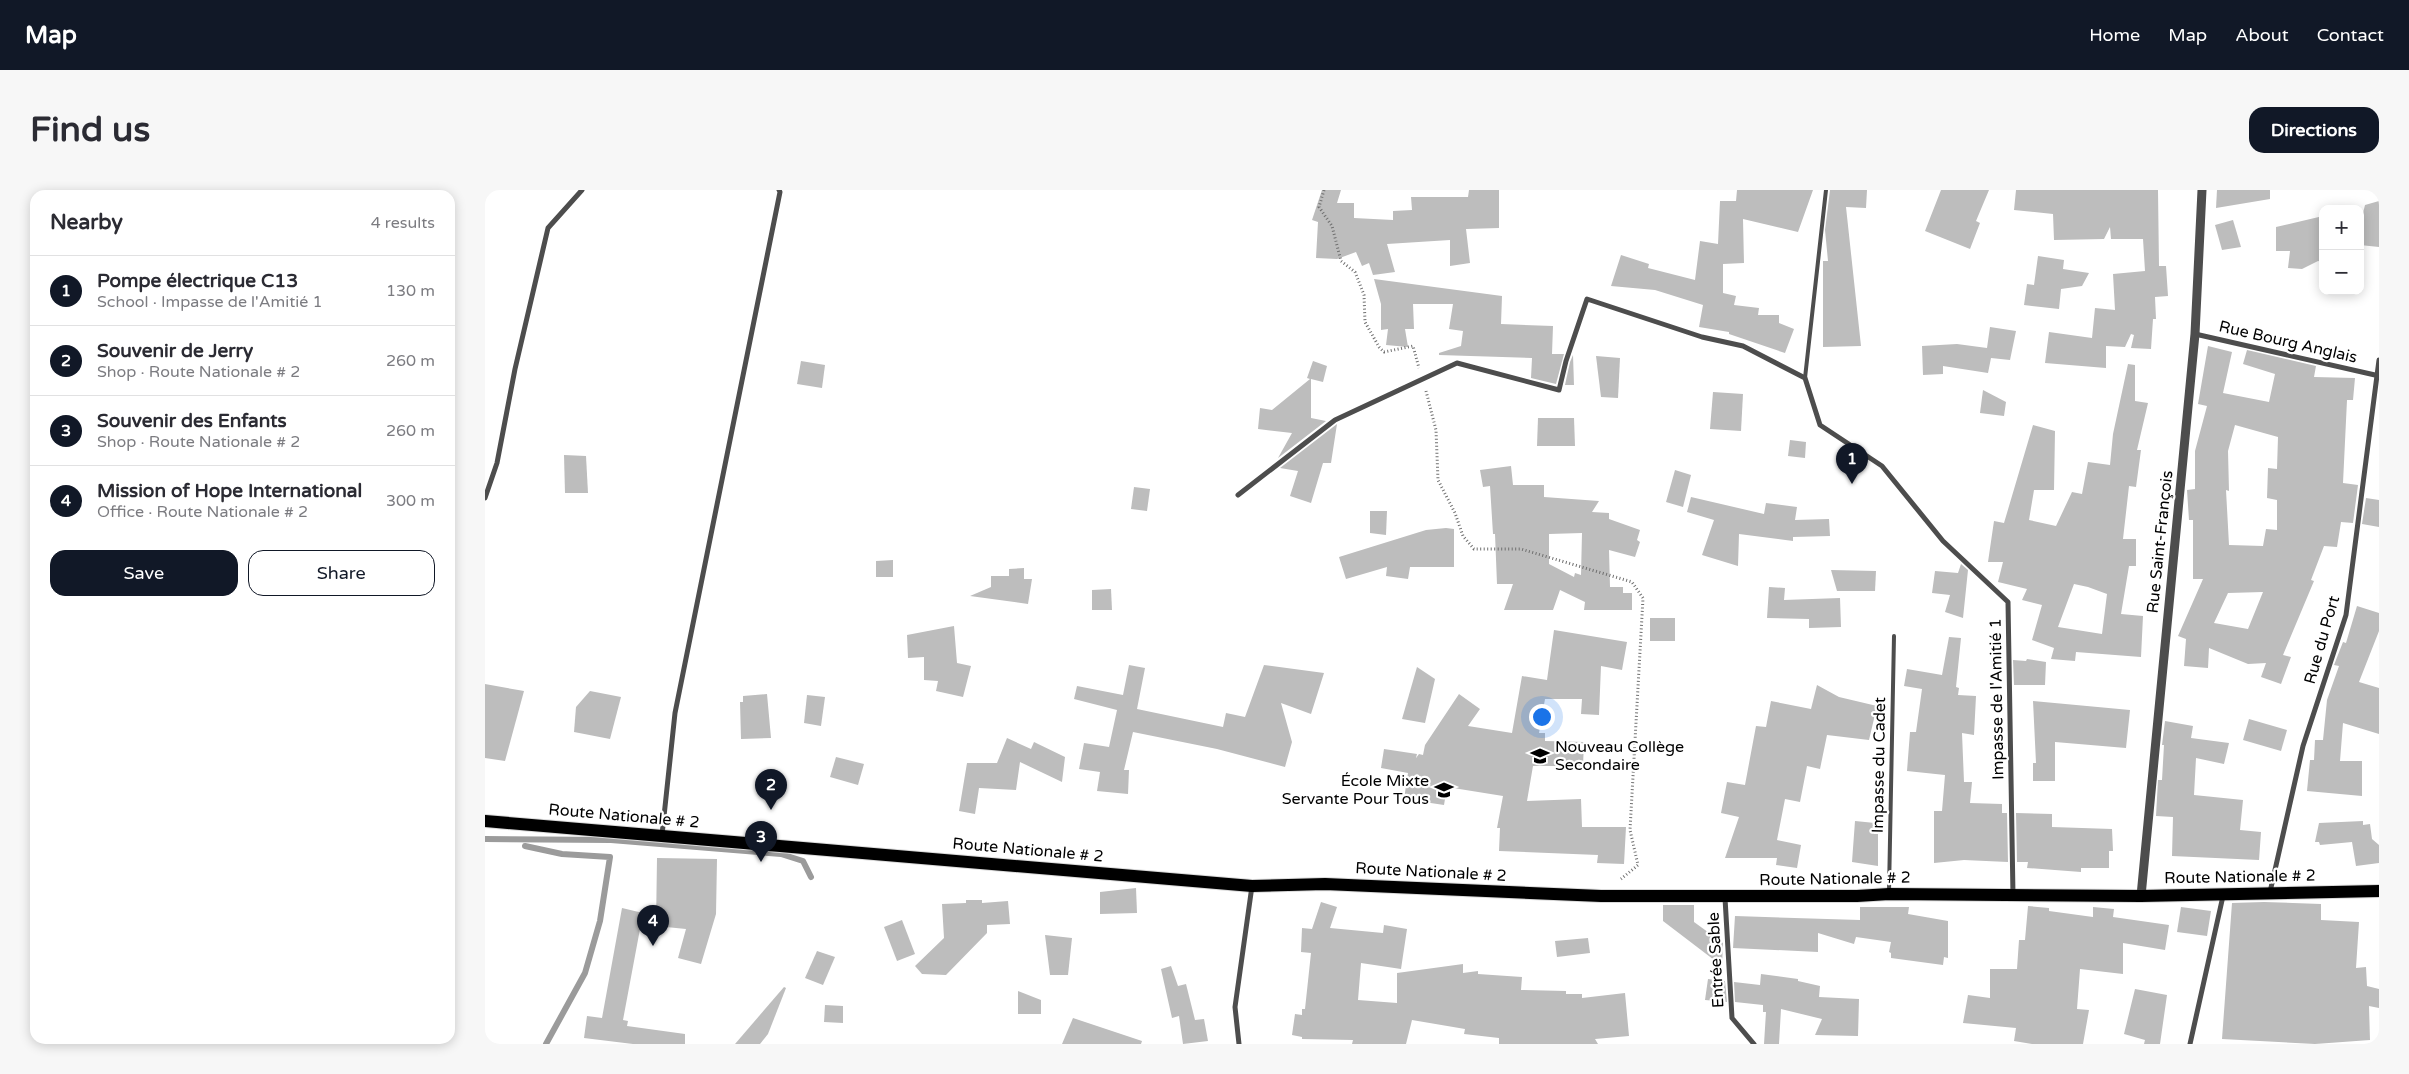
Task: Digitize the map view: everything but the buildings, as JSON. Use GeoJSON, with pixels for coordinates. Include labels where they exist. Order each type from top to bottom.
{"type":"FeatureCollection","features":[{"type":"Feature","properties":{"kind":"main road","name":"Route Nationale # 2"},"geometry":{"type":"LineString","coordinates":[[485,821],[1252,886],[1325,884],[1601,896],[1857,896],[1889,894],[2141,896],[2379,890]]}},
{"type":"Feature","properties":{"kind":"street"},"geometry":{"type":"LineString","coordinates":[[485,498],[497,463],[515,369],[548,228],[582,190]]}},
{"type":"Feature","properties":{"kind":"street"},"geometry":{"type":"LineString","coordinates":[[662,836],[675,713],[737,411],[779,190]]}},
{"type":"Feature","properties":{"kind":"street","name":"Rue Saint-François"},"geometry":{"type":"LineString","coordinates":[[2141,896],[2195,334],[2202,190]]}},
{"type":"Feature","properties":{"kind":"street"},"geometry":{"type":"LineString","coordinates":[[1238,495],[1335,420],[1457,363],[1559,390],[1566,361],[1587,299],[1702,337],[1743,346],[1805,378]]}},
{"type":"Feature","properties":{"kind":"street","name":"Rue Bourg Anglais"},"geometry":{"type":"LineString","coordinates":[[2195,334],[2375,375]]}},
{"type":"Feature","properties":{"kind":"street","name":"Rue du Port"},"geometry":{"type":"LineString","coordinates":[[2270,892],[2303,746],[2345,615],[2375,375],[2379,360]]}},
{"type":"Feature","properties":{"kind":"street","name":"Impasse de l'Amitié 1"},"geometry":{"type":"LineString","coordinates":[[1805,378],[1820,424],[1882,466],[1943,541],[2008,602],[2013,895]]}},
{"type":"Feature","properties":{"kind":"street"},"geometry":{"type":"LineString","coordinates":[[1239,1044],[1235,1007],[1252,886]]}},
{"type":"Feature","properties":{"kind":"street"},"geometry":{"type":"LineString","coordinates":[[2190,1044],[2224,893]]}},
{"type":"Feature","properties":{"kind":"street","name":"Entrée Sable"},"geometry":{"type":"LineString","coordinates":[[1725,896],[1732,1018],[1754,1044]]}},
{"type":"Feature","properties":{"kind":"lane"},"geometry":{"type":"LineString","coordinates":[[1805,378],[1826,190]]}},
{"type":"Feature","properties":{"kind":"lane","name":"Impasse du Cadet"},"geometry":{"type":"LineString","coordinates":[[1889,894],[1894,636]]}},
{"type":"Feature","properties":{"kind":"path"},"geometry":{"type":"LineString","coordinates":[[1324,190],[1319,207],[1332,226],[1341,261],[1355,272],[1363,295],[1365,322],[1379,348],[1384,352],[1413,346],[1436,430],[1438,480],[1455,513],[1463,536],[1474,549],[1521,549],[1632,582],[1643,598],[1630,830],[1638,865],[1601,896]]}},
{"type":"Feature","properties":{"kind":"waterway"},"geometry":{"type":"LineString","coordinates":[[485,839],[611,840],[781,854],[803,861],[811,877]]}},
{"type":"Feature","properties":{"kind":"waterway"},"geometry":{"type":"LineString","coordinates":[[525,846],[562,854],[610,857],[600,921],[585,973],[546,1044]]}},
{"type":"Feature","properties":{"kind":"place","name":"Pompe électrique C13"},"geometry":{"type":"Point","coordinates":[1852,484]}},
{"type":"Feature","properties":{"kind":"place","name":"Nouveau Collège Secondaire"},"geometry":{"type":"Point","coordinates":[1540,756]}},
{"type":"Feature","properties":{"kind":"place","name":"École Mixte Servante Pour Tous"},"geometry":{"type":"Point","coordinates":[1444,790]}},
{"type":"Feature","properties":{"kind":"place","name":"Souvenir de Jerry"},"geometry":{"type":"Point","coordinates":[771,810]}},
{"type":"Feature","properties":{"kind":"place","name":"Souvenir des Enfants"},"geometry":{"type":"Point","coordinates":[761,862]}},
{"type":"Feature","properties":{"kind":"place","name":"Mission of Hope International"},"geometry":{"type":"Point","coordinates":[653,946]}}]}
